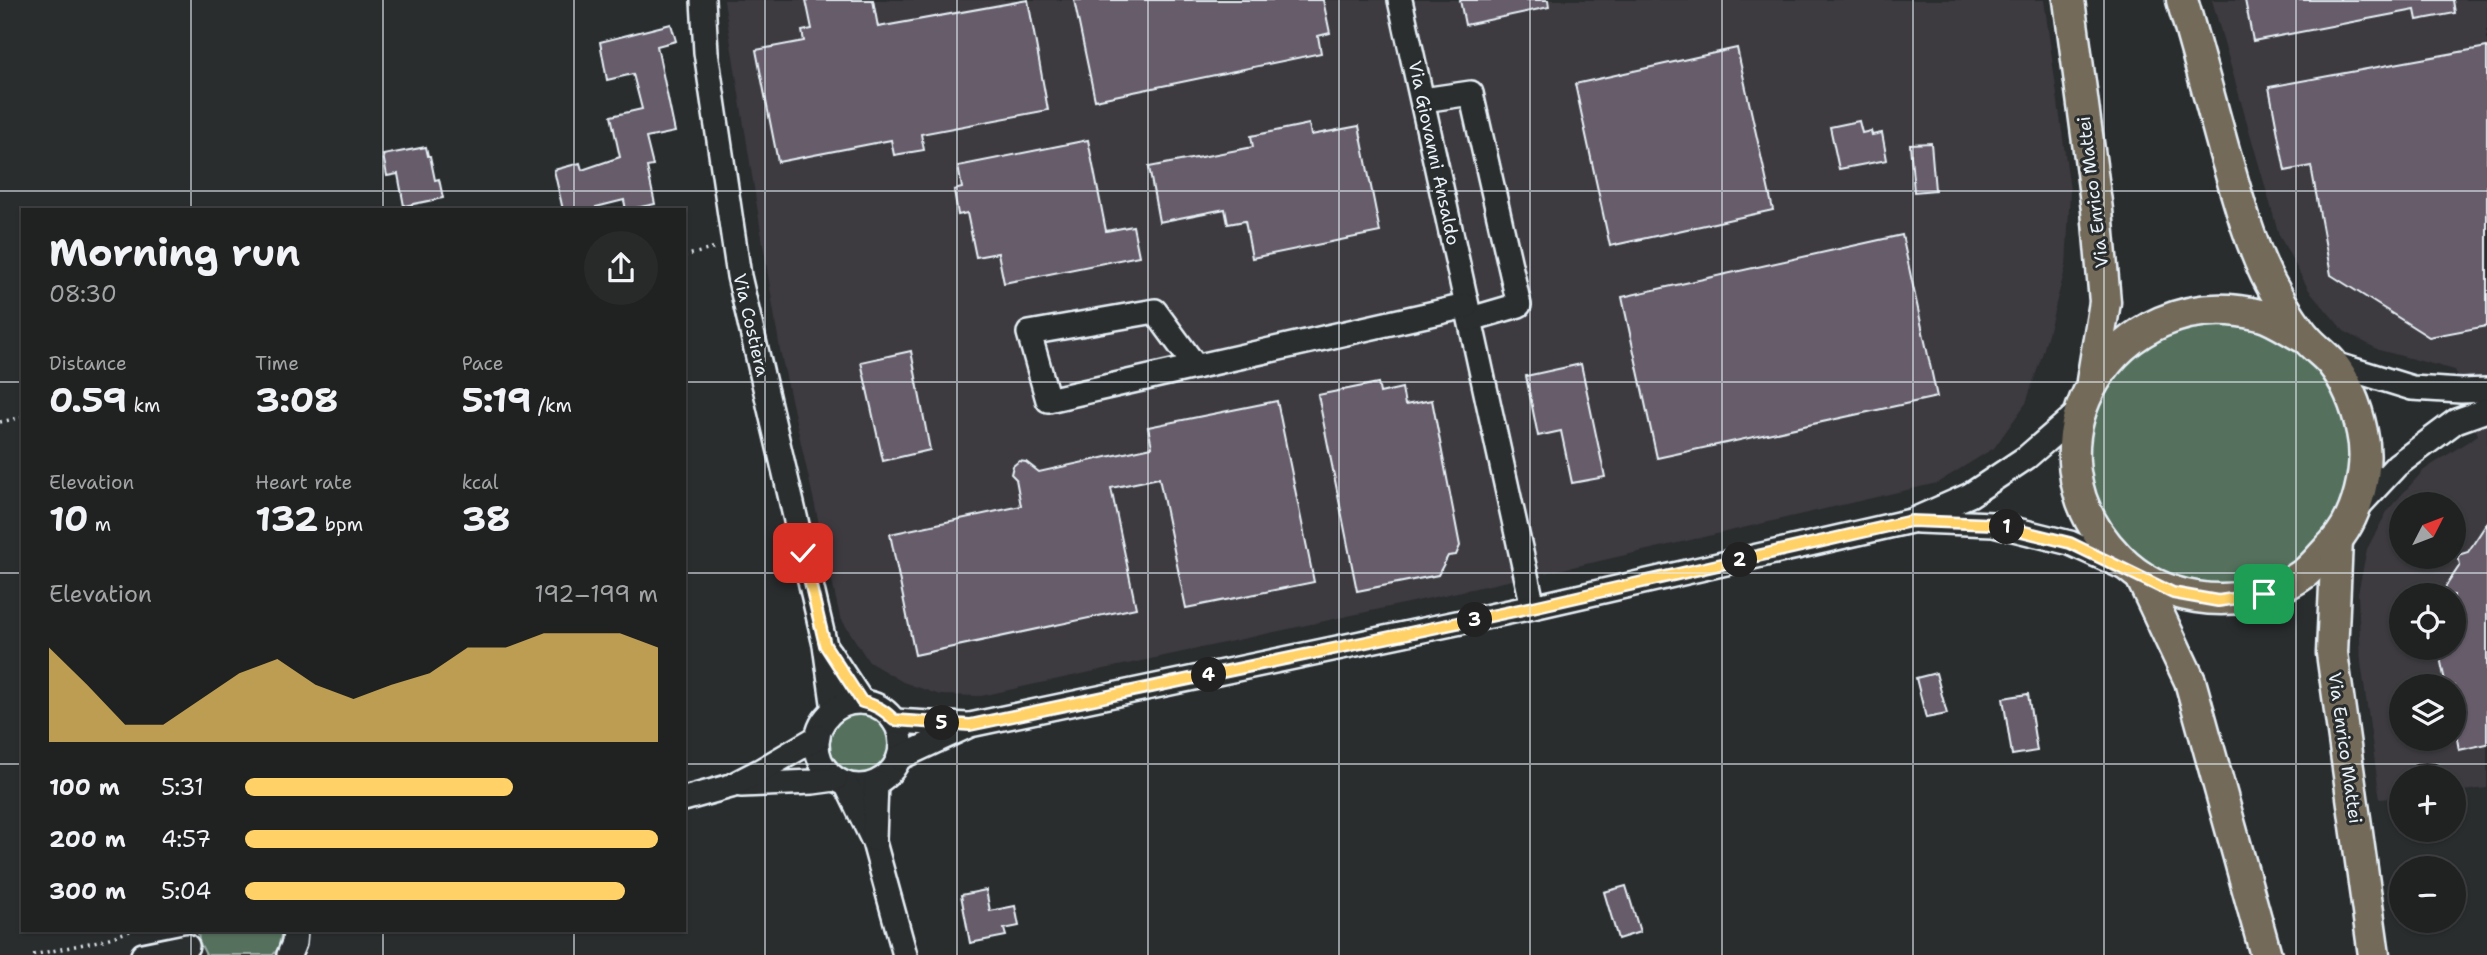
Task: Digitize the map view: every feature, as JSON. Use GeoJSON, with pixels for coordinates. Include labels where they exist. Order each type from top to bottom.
{"type":"FeatureCollection","features":[{"type":"Feature","properties":{"kind":"main road","name":"Via Enrico Mattei"},"geometry":{"type":"LineString","coordinates":[[2069,0],[2097,210],[2105,302],[2092,383]]}},
{"type":"Feature","properties":{"kind":"main road"},"geometry":{"type":"LineString","coordinates":[[2182,0],[2240,206],[2266,276],[2305,338]]}},
{"type":"Feature","properties":{"kind":"main road"},"geometry":{"type":"LineString","coordinates":[[2213,309],[2262,315],[2305,338],[2332,363],[2352,397],[2363,435],[2363,474],[2353,512],[2337,540],[2305,573],[2264,594],[2218,601],[2173,593],[2137,574],[2101,540],[2080,500],[2073,455],[2080,411],[2092,383],[2123,345],[2165,319],[2213,309]]}},
{"type":"Feature","properties":{"kind":"main road","name":"Via Enrico Mattei"},"geometry":{"type":"LineString","coordinates":[[2337,540],[2332,653],[2374,955]]}},
{"type":"Feature","properties":{"kind":"main road"},"geometry":{"type":"LineString","coordinates":[[2137,574],[2190,681],[2266,955]]}},
{"type":"Feature","properties":{"kind":"street","name":"Via Costiera"},"geometry":{"type":"LineString","coordinates":[[703,0],[706,52],[739,276],[825,645],[834,710]]}},
{"type":"Feature","properties":{"kind":"street","name":"Via Giovanni Ansaldo"},"geometry":{"type":"LineString","coordinates":[[1400,0],[1533,607]]}},
{"type":"Feature","properties":{"kind":"street"},"geometry":{"type":"LineString","coordinates":[[1196,367],[1156,311],[1029,333],[1048,400],[1196,367],[1469,312],[1519,305],[1471,93],[1423,100]]}},
{"type":"Feature","properties":{"kind":"street"},"geometry":{"type":"LineString","coordinates":[[2332,363],[2412,388],[2487,390]]}},
{"type":"Feature","properties":{"kind":"street"},"geometry":{"type":"LineString","coordinates":[[2353,512],[2398,465],[2456,421],[2487,410]]}},
{"type":"Feature","properties":{"kind":"street"},"geometry":{"type":"LineString","coordinates":[[899,758],[970,725],[1533,607],[1911,521],[1970,495],[2027,457],[2080,411]]}},
{"type":"Feature","properties":{"kind":"street"},"geometry":{"type":"LineString","coordinates":[[1911,521],[1993,524],[2070,543],[2137,574]]}},
{"type":"Feature","properties":{"kind":"street","name":"Via Costiera"},"geometry":{"type":"LineString","coordinates":[[825,645],[862,702]]}},
{"type":"Feature","properties":{"kind":"street"},"geometry":{"type":"LineString","coordinates":[[731,786],[841,781],[866,786],[876,783],[894,769],[902,745],[900,732],[886,711],[874,705],[852,702],[834,710],[821,726],[818,737],[820,760],[826,771],[841,781],[874,842],[905,955]]}},
{"type":"Feature","properties":{"kind":"street"},"geometry":{"type":"LineString","coordinates":[[894,720],[970,725]]}},
{"type":"Feature","properties":{"kind":"street"},"geometry":{"type":"LineString","coordinates":[[686,798],[731,786],[818,737]]}},
{"type":"Feature","properties":{"kind":"street"},"geometry":{"type":"LineString","coordinates":[[874,842],[876,783]]}},
{"type":"Feature","properties":{"kind":"street"},"geometry":{"type":"LineString","coordinates":[[289,955],[295,932]]}},
{"type":"Feature","properties":{"kind":"street"},"geometry":{"type":"LineString","coordinates":[[143,955],[188,944]]}},
{"type":"Feature","properties":{"kind":"path"},"geometry":{"type":"LineString","coordinates":[[686,256],[734,244]]}},
{"type":"Feature","properties":{"kind":"path"},"geometry":{"type":"LineString","coordinates":[[0,422],[21,417]]}},
{"type":"Feature","properties":{"kind":"path"},"geometry":{"type":"LineString","coordinates":[[33,955],[127,932]]}},
{"type":"Feature","properties":{"kind":"shaded area"},"geometry":{"type":"Polygon","coordinates":[[[724,0],[2044,0],[2070,190],[2066,266],[2026,403],[1994,448],[1937,483],[1595,562],[981,696],[940,695],[903,682],[869,662],[840,617],[780,350],[724,0]]]}},
{"type":"Feature","properties":{"kind":"shaded area"},"geometry":{"type":"Polygon","coordinates":[[[2212,0],[2487,0],[2487,788],[2466,791],[2466,765],[2389,765],[2389,798],[2380,799],[2361,662],[2358,593],[2367,549],[2389,509],[2389,569],[2466,569],[2466,492],[2404,492],[2424,470],[2478,435],[2455,370],[2379,350],[2344,331],[2309,290],[2279,235],[2212,0]]]}},
{"type":"Feature","properties":{"kind":"green space"},"geometry":{"type":"Polygon","coordinates":[[[2206,324],[2232,324],[2257,329],[2281,339],[2312,362],[2335,393],[2345,417],[2350,455],[2345,493],[2335,517],[2312,548],[2281,571],[2257,581],[2232,586],[2206,586],[2181,581],[2157,571],[2126,548],[2103,517],[2093,493],[2088,468],[2088,442],[2093,417],[2103,393],[2126,362],[2157,339],[2181,329],[2206,324]]]}},
{"type":"Feature","properties":{"kind":"green space"},"geometry":{"type":"Polygon","coordinates":[[[860,711],[882,720],[891,742],[882,764],[860,773],[838,764],[829,742],[838,720],[860,711]]]}},
{"type":"Feature","properties":{"kind":"green space"},"geometry":{"type":"Polygon","coordinates":[[[198,932],[282,932],[278,949],[273,955],[206,955],[198,932]]]}},
{"type":"Feature","properties":{"kind":"building"},"geometry":{"type":"Polygon","coordinates":[[[806,0],[873,0],[878,27],[1028,0],[1048,110],[921,134],[924,150],[894,155],[891,140],[778,162],[756,50],[804,41],[802,31],[812,29],[806,0]]]}},
{"type":"Feature","properties":{"kind":"building"},"geometry":{"type":"Polygon","coordinates":[[[1074,0],[1323,0],[1330,33],[1318,36],[1321,53],[1095,100],[1074,0]]]}},
{"type":"Feature","properties":{"kind":"building"},"geometry":{"type":"Polygon","coordinates":[[[1460,0],[1548,0],[1549,7],[1465,25],[1460,0]]]}},
{"type":"Feature","properties":{"kind":"building"},"geometry":{"type":"Polygon","coordinates":[[[2245,0],[2453,0],[2455,13],[2417,20],[2415,10],[2253,41],[2245,0]]]}},
{"type":"Feature","properties":{"kind":"building"},"geometry":{"type":"Polygon","coordinates":[[[671,24],[676,41],[657,46],[675,132],[646,138],[653,166],[647,167],[655,204],[626,208],[624,200],[596,208],[563,208],[554,170],[580,163],[582,170],[620,157],[611,116],[642,109],[633,74],[607,80],[600,42],[671,24]]]}},
{"type":"Feature","properties":{"kind":"building"},"geometry":{"type":"Polygon","coordinates":[[[2487,47],[2487,326],[2429,337],[2331,275],[2311,166],[2285,171],[2269,87],[2487,47]]]}},
{"type":"Feature","properties":{"kind":"building"},"geometry":{"type":"Polygon","coordinates":[[[1737,48],[1773,210],[1610,246],[1575,84],[1737,48]]]}},
{"type":"Feature","properties":{"kind":"building"},"geometry":{"type":"Polygon","coordinates":[[[1859,121],[1862,133],[1882,133],[1887,160],[1839,169],[1830,127],[1859,121]]]}},
{"type":"Feature","properties":{"kind":"building"},"geometry":{"type":"Polygon","coordinates":[[[1309,124],[1311,135],[1359,126],[1380,232],[1252,258],[1245,221],[1228,224],[1225,209],[1159,222],[1149,167],[1253,147],[1251,136],[1309,124]]]}},
{"type":"Feature","properties":{"kind":"building"},"geometry":{"type":"Polygon","coordinates":[[[1088,140],[1106,231],[1133,226],[1139,256],[1004,283],[998,253],[976,257],[967,213],[958,215],[954,190],[962,188],[958,166],[1088,140]]]}},
{"type":"Feature","properties":{"kind":"building"},"geometry":{"type":"Polygon","coordinates":[[[1931,143],[1935,190],[1914,192],[1910,144],[1931,143]]]}},
{"type":"Feature","properties":{"kind":"building"},"geometry":{"type":"Polygon","coordinates":[[[426,147],[435,180],[439,179],[443,198],[404,206],[398,174],[387,176],[383,155],[426,147]]]}},
{"type":"Feature","properties":{"kind":"building"},"geometry":{"type":"Polygon","coordinates":[[[1902,235],[1937,397],[1657,458],[1622,297],[1902,235]]]}},
{"type":"Feature","properties":{"kind":"building"},"geometry":{"type":"Polygon","coordinates":[[[911,351],[930,450],[883,461],[861,362],[911,351]]]}},
{"type":"Feature","properties":{"kind":"building"},"geometry":{"type":"Polygon","coordinates":[[[1581,364],[1605,477],[1572,483],[1561,431],[1538,436],[1526,376],[1581,364]]]}},
{"type":"Feature","properties":{"kind":"building"},"geometry":{"type":"Polygon","coordinates":[[[1378,383],[1380,393],[1402,388],[1405,405],[1432,400],[1460,546],[1456,555],[1448,556],[1438,575],[1357,591],[1318,395],[1378,383]]]}},
{"type":"Feature","properties":{"kind":"building"},"geometry":{"type":"Polygon","coordinates":[[[1277,401],[1314,582],[1186,608],[1159,478],[1111,488],[1136,608],[915,655],[890,534],[1021,506],[1016,479],[1011,474],[1013,466],[1019,461],[1026,462],[1039,472],[1152,447],[1148,427],[1277,401]]]}},
{"type":"Feature","properties":{"kind":"building"},"geometry":{"type":"Polygon","coordinates":[[[2487,523],[2487,744],[2466,748],[2466,674],[2443,674],[2441,660],[2466,660],[2466,583],[2448,583],[2457,569],[2466,569],[2468,552],[2487,523]]]}},
{"type":"Feature","properties":{"kind":"building"},"geometry":{"type":"Polygon","coordinates":[[[1936,673],[1947,714],[1926,718],[1916,678],[1936,673]]]}},
{"type":"Feature","properties":{"kind":"building"},"geometry":{"type":"Polygon","coordinates":[[[2028,694],[2037,751],[2012,755],[2003,698],[2028,694]]]}},
{"type":"Feature","properties":{"kind":"building"},"geometry":{"type":"Polygon","coordinates":[[[1626,886],[1640,932],[1618,939],[1604,892],[1626,886]]]}},
{"type":"Feature","properties":{"kind":"building"},"geometry":{"type":"Polygon","coordinates":[[[986,890],[990,911],[1015,906],[1019,926],[1004,929],[1006,936],[970,943],[961,895],[986,890]]]}},
{"type":"Feature","properties":{"kind":"route"},"geometry":{"type":"LineString","coordinates":[[803,553],[825,645],[862,702],[886,711],[894,720],[970,725],[1533,607],[1911,521],[1993,524],[2070,543],[2173,593],[2218,601],[2264,594]]}}]}
